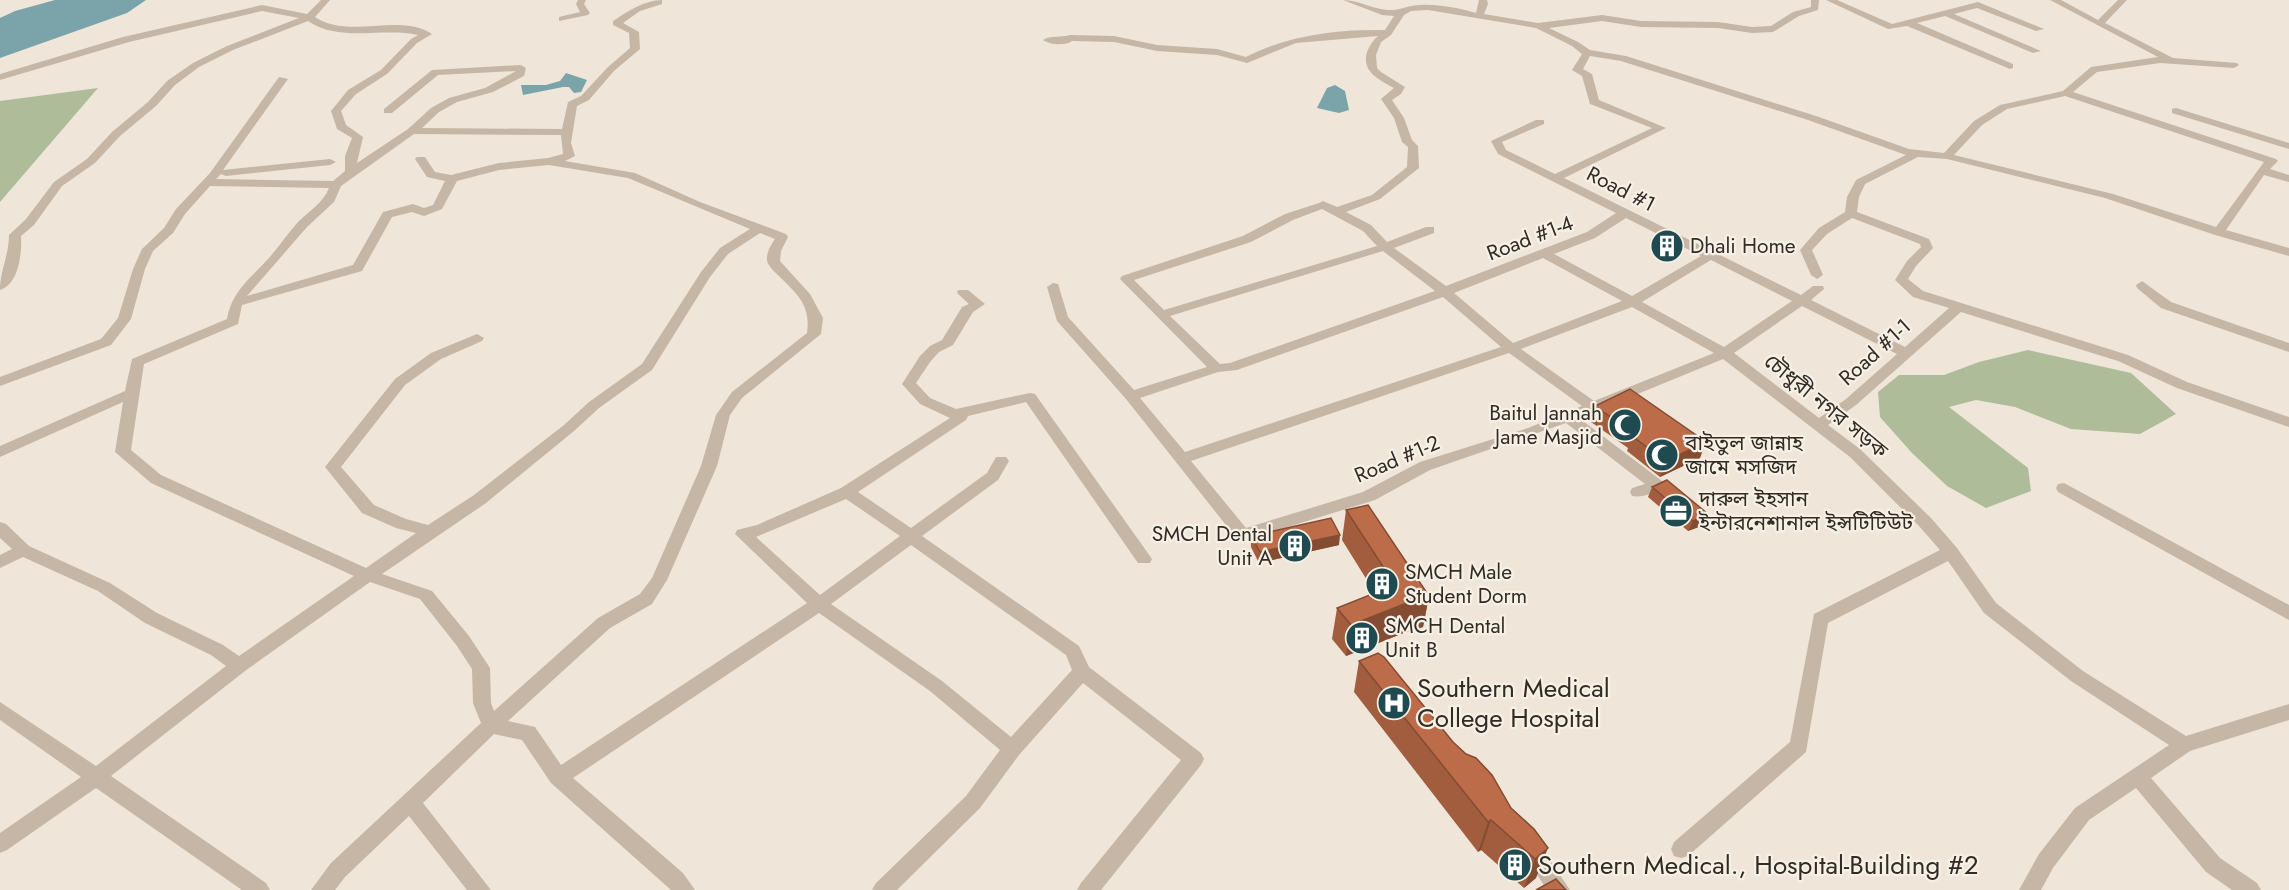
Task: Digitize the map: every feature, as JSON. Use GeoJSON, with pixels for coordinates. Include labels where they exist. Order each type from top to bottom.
{"type":"FeatureCollection","features":[{"type":"Feature","properties":{"kind":"street"},"geometry":{"type":"LineString","coordinates":[[0,286],[7,280],[16,250],[15,236],[30,222],[58,184],[91,161],[171,83],[196,65],[230,48],[309,17],[326,0]]}},
{"type":"Feature","properties":{"kind":"street"},"geometry":{"type":"LineString","coordinates":[[562,19],[585,13],[580,4],[582,0]]}},
{"type":"Feature","properties":{"kind":"street"},"geometry":{"type":"LineString","coordinates":[[1347,0],[1385,13],[1401,13],[1413,8],[1434,7],[1538,26],[1575,44],[1587,53],[1623,58],[1828,123],[1916,154],[1932,158],[1947,156],[2109,196],[2289,252]]}},
{"type":"Feature","properties":{"kind":"street"},"geometry":{"type":"LineString","coordinates":[[1479,16],[1484,4],[1483,0]]}},
{"type":"Feature","properties":{"kind":"street"},"geometry":{"type":"LineString","coordinates":[[1538,26],[1602,18],[1641,24],[1718,25],[1752,30],[1773,28],[1796,14],[1815,8],[1815,0]]}},
{"type":"Feature","properties":{"kind":"street"},"geometry":{"type":"LineString","coordinates":[[1830,0],[1891,27],[1961,9],[2037,34]]}},
{"type":"Feature","properties":{"kind":"street"},"geometry":{"type":"LineString","coordinates":[[2054,0],[2169,60]]}},
{"type":"Feature","properties":{"kind":"street"},"geometry":{"type":"LineString","coordinates":[[2099,24],[2122,0]]}},
{"type":"Feature","properties":{"kind":"street"},"geometry":{"type":"LineString","coordinates":[[553,163],[569,156],[566,143],[572,104],[585,98],[611,69],[635,50],[634,32],[616,23],[637,9],[659,1]]}},
{"type":"Feature","properties":{"kind":"street"},"geometry":{"type":"LineString","coordinates":[[0,77],[120,39],[170,31],[177,27],[260,4],[309,17],[321,24],[358,31],[398,29],[427,34],[414,41],[384,72],[352,92],[336,111],[341,128],[358,137],[351,156],[351,172]]}},
{"type":"Feature","properties":{"kind":"street"},"geometry":{"type":"LineString","coordinates":[[1336,211],[1376,197],[1413,168],[1413,146],[1407,142],[1399,118],[1386,99],[1397,92],[1400,87],[1377,74],[1372,68],[1371,55],[1377,41],[1388,33],[1401,13]]}},
{"type":"Feature","properties":{"kind":"street"},"geometry":{"type":"LineString","coordinates":[[1944,13],[2036,51]]}},
{"type":"Feature","properties":{"kind":"street"},"geometry":{"type":"LineString","coordinates":[[1908,22],[2010,66]]}},
{"type":"Feature","properties":{"kind":"street"},"geometry":{"type":"LineString","coordinates":[[1048,40],[1114,39],[1157,48],[1217,52],[1247,60],[1273,46],[1301,37],[1356,34],[1366,31],[1388,33]]}},
{"type":"Feature","properties":{"kind":"street"},"geometry":{"type":"LineString","coordinates":[[1556,178],[1661,128],[1594,102],[1587,74],[1577,70],[1587,53]]}},
{"type":"Feature","properties":{"kind":"street"},"geometry":{"type":"LineString","coordinates":[[1947,156],[1978,123],[2004,107],[2066,93],[2094,69],[2169,60],[2234,65]]}},
{"type":"Feature","properties":{"kind":"street"},"geometry":{"type":"LineString","coordinates":[[388,111],[435,72],[521,68],[520,74],[489,90],[453,100],[435,110],[412,131],[336,184],[330,200],[303,224],[272,262],[247,286],[236,303],[233,321],[136,362],[123,452],[156,479],[367,575],[426,595],[463,641],[481,668],[482,703],[491,725]]}},
{"type":"Feature","properties":{"kind":"street"},"geometry":{"type":"LineString","coordinates":[[0,382],[106,342],[124,319],[139,269],[148,249],[169,230],[180,212],[210,179],[283,79]]}},
{"type":"Feature","properties":{"kind":"street"},"geometry":{"type":"LineString","coordinates":[[2066,93],[2272,160],[2219,232]]}},
{"type":"Feature","properties":{"kind":"street"},"geometry":{"type":"LineString","coordinates":[[2176,111],[2289,146]]}},
{"type":"Feature","properties":{"kind":"street","name":"Road #1"},"geometry":{"type":"LineString","coordinates":[[1540,122],[1496,141],[1502,152],[1799,302],[1905,352]]}},
{"type":"Feature","properties":{"kind":"street"},"geometry":{"type":"LineString","coordinates":[[412,131],[567,132]]}},
{"type":"Feature","properties":{"kind":"street"},"geometry":{"type":"LineString","coordinates":[[1851,214],[1853,197],[1860,182],[1916,154]]}},
{"type":"Feature","properties":{"kind":"street"},"geometry":{"type":"LineString","coordinates":[[322,890],[338,870],[491,725],[604,623],[646,599],[659,580],[709,466],[723,415],[737,395],[814,334],[816,318],[804,294],[772,260],[782,237],[631,176],[553,163],[527,163],[473,171],[452,179],[431,175],[420,159]]}},
{"type":"Feature","properties":{"kind":"street"},"geometry":{"type":"LineString","coordinates":[[210,179],[330,162]]}},
{"type":"Feature","properties":{"kind":"street"},"geometry":{"type":"LineString","coordinates":[[2262,171],[2289,179]]}},
{"type":"Feature","properties":{"kind":"street"},"geometry":{"type":"LineString","coordinates":[[210,179],[290,186],[336,184]]}},
{"type":"Feature","properties":{"kind":"street"},"geometry":{"type":"LineString","coordinates":[[320,287],[357,279],[358,268],[387,215],[413,208],[424,212],[438,207],[452,179]]}},
{"type":"Feature","properties":{"kind":"street"},"geometry":{"type":"LineString","coordinates":[[1217,368],[1126,279],[1247,239],[1289,217],[1323,205],[1367,228],[1385,247],[1444,291],[1511,348],[1592,406]]}},
{"type":"Feature","properties":{"kind":"street","name":"Road #1-4"},"geometry":{"type":"LineString","coordinates":[[1131,396],[1217,368],[1233,367],[1394,311],[1591,236],[1625,213]]}},
{"type":"Feature","properties":{"kind":"street"},"geometry":{"type":"LineString","coordinates":[[1817,275],[1806,250],[1823,231],[1851,214]]}},
{"type":"Feature","properties":{"kind":"street"},"geometry":{"type":"LineString","coordinates":[[1851,214],[1925,242],[1927,248],[1911,264],[1901,280],[1918,294],[2123,358],[2181,385],[2289,422]]}},
{"type":"Feature","properties":{"kind":"street"},"geometry":{"type":"LineString","coordinates":[[0,844],[97,776],[239,666],[430,531],[480,499],[569,428],[594,405],[647,367],[705,275],[724,251],[759,228]]}},
{"type":"Feature","properties":{"kind":"street"},"geometry":{"type":"LineString","coordinates":[[1161,315],[1385,247],[1430,230]]}},
{"type":"Feature","properties":{"kind":"street","name":"চৌধুরী নগর সড়ক"},"geometry":{"type":"LineString","coordinates":[[1544,253],[1725,353],[1855,453],[1925,522],[1951,552],[1990,608],[2077,676],[2184,746]]}},
{"type":"Feature","properties":{"kind":"street"},"geometry":{"type":"LineString","coordinates":[[1053,287],[1062,318],[1131,396],[1180,459],[1511,348],[1632,302],[1709,256]]}},
{"type":"Feature","properties":{"kind":"street"},"geometry":{"type":"LineString","coordinates":[[236,303],[358,268]]}},
{"type":"Feature","properties":{"kind":"street"},"geometry":{"type":"LineString","coordinates":[[2142,285],[2166,305],[2289,348]]}},
{"type":"Feature","properties":{"kind":"street"},"geometry":{"type":"LineString","coordinates":[[1725,353],[1818,289]]}},
{"type":"Feature","properties":{"kind":"street"},"geometry":{"type":"LineString","coordinates":[[963,293],[978,304],[967,310],[964,323],[950,334],[948,342],[936,346],[924,358],[909,384],[925,401],[960,417],[847,492],[761,530],[742,534],[819,604],[936,686],[1012,749]]}},
{"type":"Feature","properties":{"kind":"street","name":"Road #1-1"},"geometry":{"type":"LineString","coordinates":[[1818,425],[1851,402],[1958,307]]}},
{"type":"Feature","properties":{"kind":"street"},"geometry":{"type":"LineString","coordinates":[[430,531],[402,524],[368,509],[333,467],[400,382],[436,356],[477,339]]}},
{"type":"Feature","properties":{"kind":"street","name":"Road #1-2"},"geometry":{"type":"LineString","coordinates":[[1180,459],[1243,535],[1369,496],[1425,466],[1533,431],[1725,353]]}},
{"type":"Feature","properties":{"kind":"street"},"geometry":{"type":"LineString","coordinates":[[0,452],[132,393]]}},
{"type":"Feature","properties":{"kind":"street"},"geometry":{"type":"LineString","coordinates":[[956,414],[1030,397],[1144,559]]}},
{"type":"Feature","properties":{"kind":"street"},"geometry":{"type":"LineString","coordinates":[[1568,417],[1657,485],[1638,492]]}},
{"type":"Feature","properties":{"kind":"street"},"geometry":{"type":"LineString","coordinates":[[558,777],[819,604],[993,476],[1001,461]]}},
{"type":"Feature","properties":{"kind":"street"},"geometry":{"type":"LineString","coordinates":[[2064,488],[2289,613]]}},
{"type":"Feature","properties":{"kind":"street"},"geometry":{"type":"LineString","coordinates":[[847,492],[1073,651],[1082,672],[1194,759],[1088,890]]}},
{"type":"Feature","properties":{"kind":"street"},"geometry":{"type":"LineString","coordinates":[[0,528],[23,550],[104,587],[151,618],[217,650],[239,666]]}},
{"type":"Feature","properties":{"kind":"street"},"geometry":{"type":"LineString","coordinates":[[0,562],[23,550]]}},
{"type":"Feature","properties":{"kind":"street"},"geometry":{"type":"LineString","coordinates":[[1681,849],[1799,746],[1820,619],[1951,552]]}},
{"type":"Feature","properties":{"kind":"street"},"geometry":{"type":"LineString","coordinates":[[883,890],[972,802],[1012,749],[1082,672]]}},
{"type":"Feature","properties":{"kind":"street"},"geometry":{"type":"LineString","coordinates":[[0,710],[259,890]]}},
{"type":"Feature","properties":{"kind":"street"},"geometry":{"type":"LineString","coordinates":[[2030,890],[2046,861],[2082,814],[2184,746],[2289,712]]}},
{"type":"Feature","properties":{"kind":"street"},"geometry":{"type":"LineString","coordinates":[[491,725],[528,733],[558,777],[676,880],[684,890]]}},
{"type":"Feature","properties":{"kind":"street"},"geometry":{"type":"LineString","coordinates":[[2138,776],[2213,865],[2250,890]]}},
{"type":"Feature","properties":{"kind":"street"},"geometry":{"type":"LineString","coordinates":[[410,802],[480,890]]}},
{"type":"Feature","properties":{"kind":"street"},"geometry":{"type":"LineString","coordinates":[[1517,837],[1532,850],[1559,890]]}},
{"type":"Feature","properties":{"kind":"green space"},"geometry":{"type":"Polygon","coordinates":[[[98,88],[0,202],[0,101],[98,88]]]}},
{"type":"Feature","properties":{"kind":"green space"},"geometry":{"type":"Polygon","coordinates":[[[2028,350],[2131,373],[2176,414],[2140,434],[2071,429],[2015,407],[1976,400],[1949,407],[2028,468],[2031,491],[1986,508],[1947,486],[1912,453],[1880,417],[1878,392],[1899,375],[1944,375],[1979,362],[2028,350]]]}},
{"type":"Feature","properties":{"kind":"water"},"geometry":{"type":"Polygon","coordinates":[[[55,0],[146,0],[127,13],[0,58],[0,18],[15,11],[55,0]]]}},
{"type":"Feature","properties":{"kind":"water"},"geometry":{"type":"Polygon","coordinates":[[[566,73],[587,80],[581,92],[574,93],[569,87],[563,87],[523,95],[521,85],[546,85],[560,81],[566,73]]]}},
{"type":"Feature","properties":{"kind":"water"},"geometry":{"type":"Polygon","coordinates":[[[1335,85],[1345,91],[1349,110],[1339,113],[1317,108],[1327,88],[1335,85]]]}},
{"type":"Feature","properties":{"kind":"building"},"geometry":{"type":"Polygon","coordinates":[[[1664,234],[1682,243],[1671,249],[1652,240],[1664,234]]]}},
{"type":"Feature","properties":{"kind":"building"},"geometry":{"type":"Polygon","coordinates":[[[1630,389],[1706,442],[1666,461],[1632,436],[1635,434],[1595,406],[1630,389]]]}},
{"type":"Feature","properties":{"kind":"building"},"geometry":{"type":"Polygon","coordinates":[[[1667,480],[1708,514],[1693,521],[1652,487],[1667,480]]]}},
{"type":"Feature","properties":{"kind":"building"},"geometry":{"type":"Polygon","coordinates":[[[1368,505],[1429,596],[1351,625],[1337,608],[1395,585],[1346,510],[1368,505]]]}},
{"type":"Feature","properties":{"kind":"building"},"geometry":{"type":"Polygon","coordinates":[[[1331,518],[1340,535],[1260,552],[1251,536],[1331,518]]]}},
{"type":"Feature","properties":{"kind":"building"},"geometry":{"type":"Polygon","coordinates":[[[1378,653],[1384,657],[1453,742],[1466,754],[1476,758],[1492,775],[1511,808],[1534,829],[1548,848],[1535,859],[1491,820],[1488,822],[1359,661],[1378,653]]]}},
{"type":"Feature","properties":{"kind":"building"},"geometry":{"type":"Polygon","coordinates":[[[1556,879],[1566,890],[1536,890],[1556,879]]]}},
{"type":"Feature","properties":{"kind":"place","name":"Dhali Home"},"geometry":{"type":"Point","coordinates":[1667,246]}},
{"type":"Feature","properties":{"kind":"place","name":"Baitul Jannah Jame Masjid"},"geometry":{"type":"Point","coordinates":[1625,425]}},
{"type":"Feature","properties":{"kind":"place","name":"বাইতুল জান্নাহ জামে মসজিদ"},"geometry":{"type":"Point","coordinates":[1662,455]}},
{"type":"Feature","properties":{"kind":"place","name":"দারুল ইহসান ইন্টারনেশানাল ইন্সটিটিউট"},"geometry":{"type":"Point","coordinates":[1676,511]}},
{"type":"Feature","properties":{"kind":"place","name":"SMCH Dental Unit A"},"geometry":{"type":"Point","coordinates":[1295,546]}},
{"type":"Feature","properties":{"kind":"place","name":"SMCH Male Student Dorm"},"geometry":{"type":"Point","coordinates":[1382,584]}},
{"type":"Feature","properties":{"kind":"place","name":"SMCH Dental Unit B"},"geometry":{"type":"Point","coordinates":[1362,638]}},
{"type":"Feature","properties":{"kind":"place","name":"Southern Medical College Hospital"},"geometry":{"type":"Point","coordinates":[1394,703]}},
{"type":"Feature","properties":{"kind":"place","name":"Southern Medical., Hospital-Building #2"},"geometry":{"type":"Point","coordinates":[1515,865]}}]}
